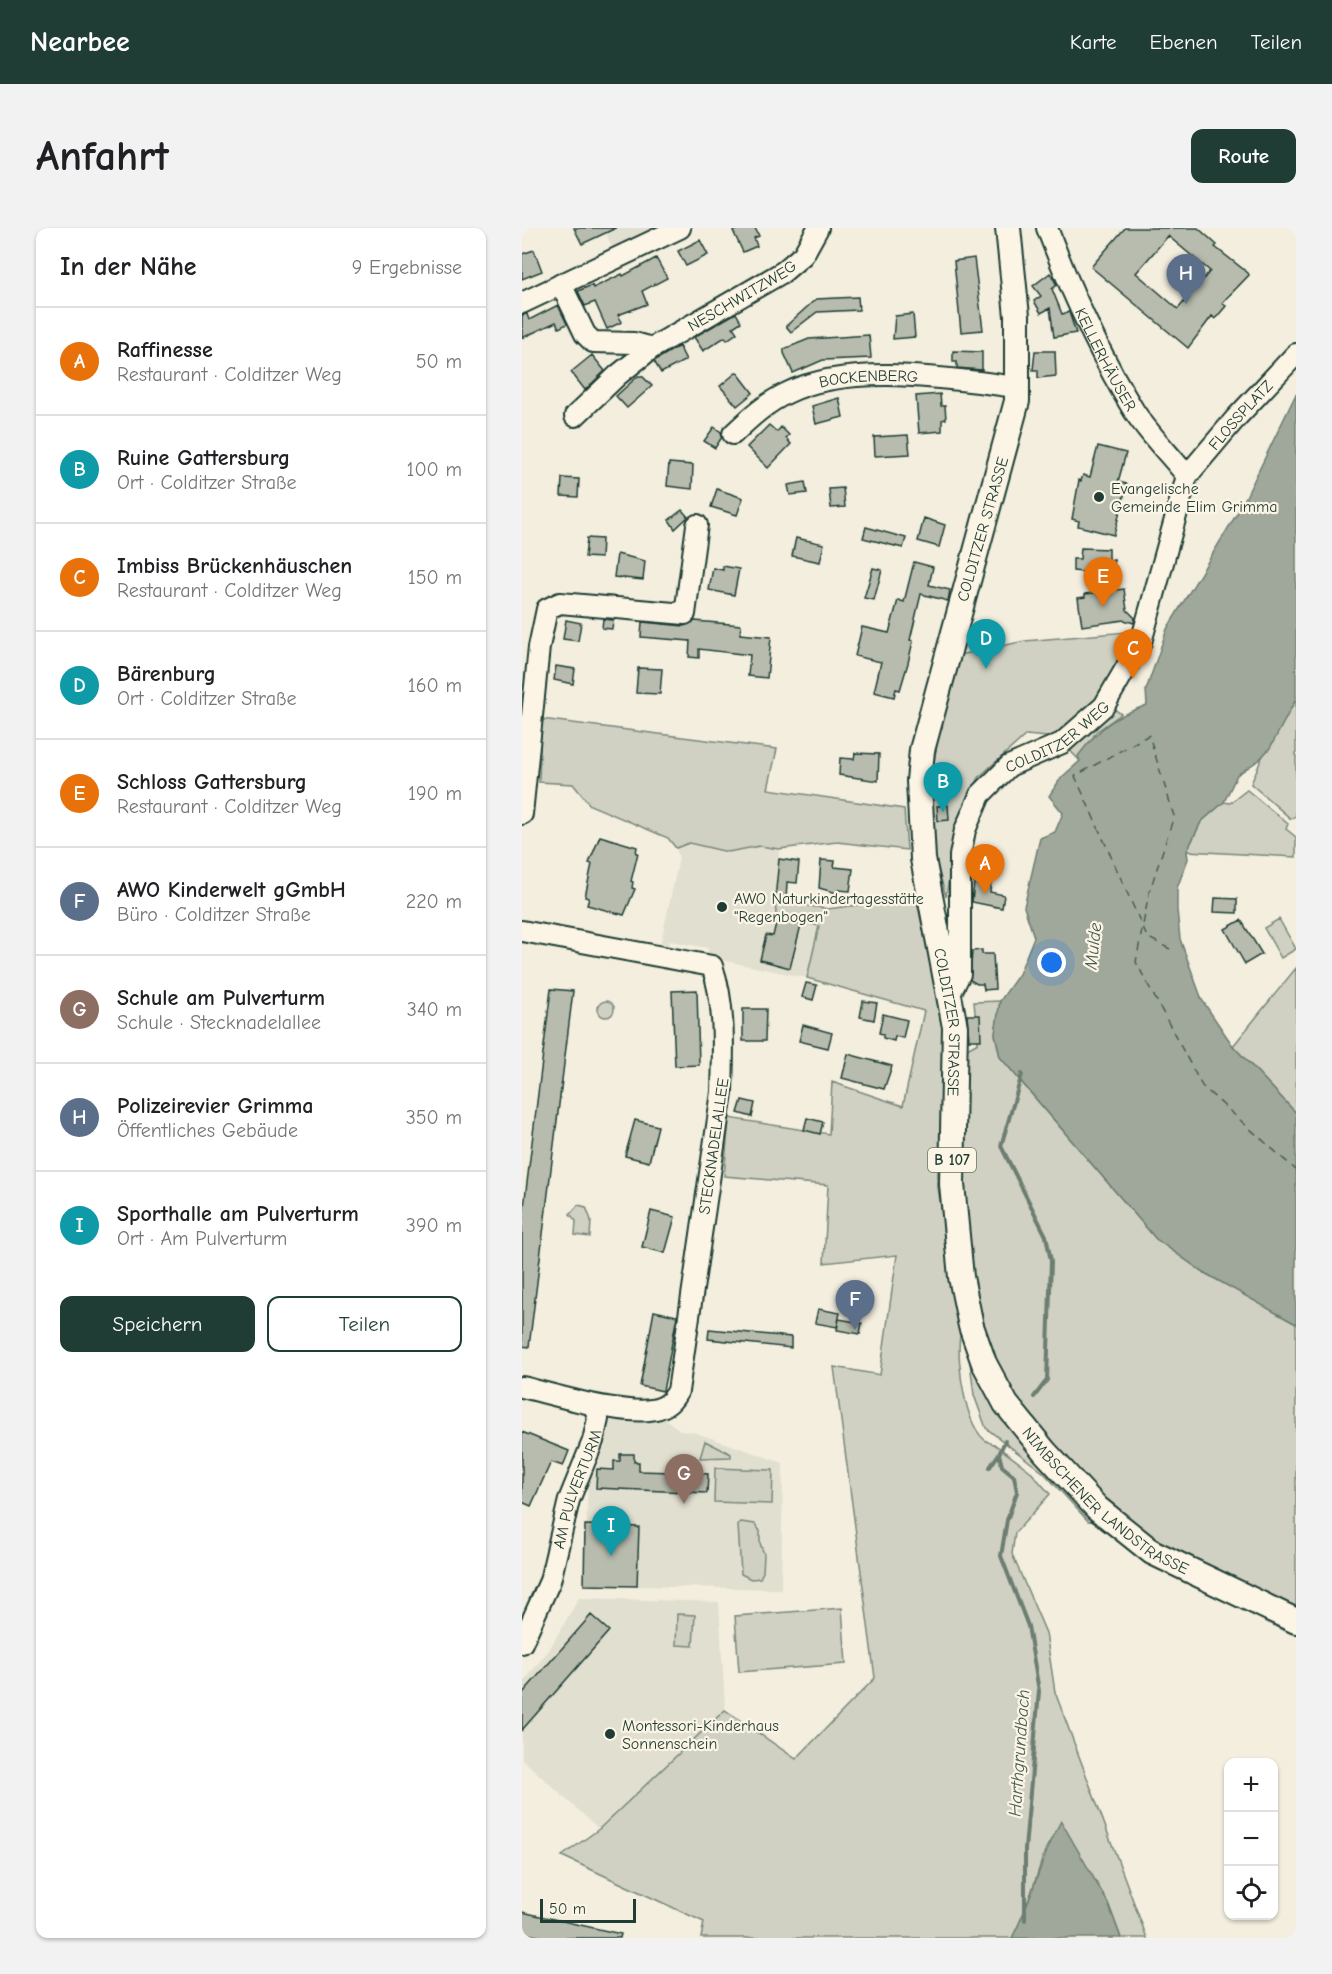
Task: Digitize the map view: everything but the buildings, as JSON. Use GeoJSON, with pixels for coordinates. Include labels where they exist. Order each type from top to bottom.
{"type":"FeatureCollection","features":[{"type":"Feature","properties":{"kind":"main road","name":"COLDITZER STRASSE"},"geometry":{"type":"LineString","coordinates":[[971,1326],[961,1277],[952,1184],[955,1027],[923,859],[919,781],[922,750],[1008,437],[1018,387],[1017,316],[1008,228]]}},
{"type":"Feature","properties":{"kind":"main road","name":"NIMBSCHENER LANDSTRASSE"},"geometry":{"type":"LineString","coordinates":[[971,1326],[984,1363],[1006,1404],[1045,1452],[1097,1508],[1152,1552],[1296,1621]]}},
{"type":"Feature","properties":{"kind":"street"},"geometry":{"type":"LineString","coordinates":[[522,303],[680,228]]}},
{"type":"Feature","properties":{"kind":"street","name":"NESCHWITZWEG"},"geometry":{"type":"LineString","coordinates":[[575,416],[618,375],[652,348],[783,272],[803,255],[818,228]]}},
{"type":"Feature","properties":{"kind":"street","name":"KELLERHÄUSER"},"geometry":{"type":"LineString","coordinates":[[1047,228],[1087,322],[1135,413],[1187,476]]}},
{"type":"Feature","properties":{"kind":"street"},"geometry":{"type":"LineString","coordinates":[[561,284],[585,334],[593,342],[634,343],[652,348]]}},
{"type":"Feature","properties":{"kind":"street","name":"FLOSSPLATZ"},"geometry":{"type":"LineString","coordinates":[[1187,476],[1236,418],[1296,354]]}},
{"type":"Feature","properties":{"kind":"street","name":"BOCKENBERG"},"geometry":{"type":"LineString","coordinates":[[733,434],[757,411],[788,393],[841,377],[936,377],[1018,387]]}},
{"type":"Feature","properties":{"kind":"street","name":"COLDITZER WEG"},"geometry":{"type":"LineString","coordinates":[[950,994],[960,974],[960,856],[965,830],[980,795],[1009,766],[1062,743],[1109,699],[1141,642],[1187,476]]}},
{"type":"Feature","properties":{"kind":"street"},"geometry":{"type":"LineString","coordinates":[[522,806],[539,647],[547,609],[560,603],[685,614],[697,525]]}},
{"type":"Feature","properties":{"kind":"street","name":"STECKNADELALLEE"},"geometry":{"type":"LineString","coordinates":[[522,931],[712,966],[717,981],[723,1043],[723,1092],[678,1391],[673,1400],[654,1410],[595,1407]]}},
{"type":"Feature","properties":{"kind":"street","name":"AM PULVERTURM"},"geometry":{"type":"LineString","coordinates":[[522,1386],[595,1407],[598,1419],[593,1441],[569,1500],[550,1581],[522,1643]]}},
{"type":"Feature","properties":{"kind":"shaded area"},"geometry":{"type":"Polygon","coordinates":[[[604,228],[651,228],[612,248],[604,228]]]}},
{"type":"Feature","properties":{"kind":"shaded area"},"geometry":{"type":"Polygon","coordinates":[[[1138,631],[1102,700],[1121,714],[1096,732],[1080,761],[1058,738],[1026,735],[979,777],[955,838],[946,897],[933,845],[930,814],[931,791],[937,745],[959,655],[1025,641],[1138,631]]]}},
{"type":"Feature","properties":{"kind":"shaded area"},"geometry":{"type":"Polygon","coordinates":[[[1296,699],[1296,816],[1291,819],[1251,784],[1263,755],[1296,699]]]}},
{"type":"Feature","properties":{"kind":"shaded area"},"geometry":{"type":"Polygon","coordinates":[[[541,719],[777,749],[768,789],[904,809],[907,850],[837,842],[779,849],[760,846],[728,852],[689,843],[676,848],[668,838],[590,805],[573,784],[539,782],[541,719]]]}},
{"type":"Feature","properties":{"kind":"shaded area"},"geometry":{"type":"Polygon","coordinates":[[[1247,790],[1288,824],[1286,829],[1296,837],[1296,857],[1187,851],[1201,822],[1224,802],[1230,803],[1247,790]]]}},
{"type":"Feature","properties":{"kind":"shaded area","name":"AWO Naturkindertagesstätte \"Regenbogen\""},"geometry":{"type":"Polygon","coordinates":[[[689,843],[728,852],[760,846],[779,849],[776,914],[819,925],[807,978],[707,957],[708,948],[670,941],[667,949],[660,947],[679,858],[676,848],[689,843]]]}},
{"type":"Feature","properties":{"kind":"shaded area"},"geometry":{"type":"Polygon","coordinates":[[[916,897],[942,1018],[941,1136],[937,1181],[960,1336],[961,1379],[969,1414],[976,1429],[984,1439],[1029,1470],[1050,1494],[1015,1533],[1012,1554],[1046,1633],[1055,1692],[1147,1938],[1121,1938],[1108,1903],[1061,1822],[1045,1850],[1024,1916],[1012,1938],[701,1938],[704,1922],[562,1856],[599,1829],[725,1710],[796,1759],[875,1678],[834,1367],[880,1375],[897,1255],[824,1263],[828,1185],[724,1176],[729,1118],[829,1134],[832,1082],[903,1106],[924,1011],[807,978],[819,926],[776,915],[775,900],[828,909],[916,897]]]}},
{"type":"Feature","properties":{"kind":"shaded area"},"geometry":{"type":"Polygon","coordinates":[[[1279,919],[1296,949],[1281,958],[1264,928],[1279,919]]]}},
{"type":"Feature","properties":{"kind":"shaded area"},"geometry":{"type":"Polygon","coordinates":[[[1296,968],[1296,1113],[1233,1046],[1296,968]]]}},
{"type":"Feature","properties":{"kind":"shaded area"},"geometry":{"type":"Polygon","coordinates":[[[606,1001],[614,1009],[606,1017],[598,1009],[606,1001]]]}},
{"type":"Feature","properties":{"kind":"shaded area"},"geometry":{"type":"Polygon","coordinates":[[[1000,1001],[995,1034],[1000,1057],[1156,1239],[1203,1272],[1296,1324],[1296,1610],[1278,1598],[1177,1555],[1137,1531],[1051,1449],[1002,1378],[978,1321],[962,1201],[967,1049],[978,1043],[974,1002],[1000,1001]]]}},
{"type":"Feature","properties":{"kind":"shaded area"},"geometry":{"type":"Polygon","coordinates":[[[578,1205],[586,1207],[591,1220],[590,1237],[575,1235],[576,1221],[570,1214],[578,1205]]]}},
{"type":"Feature","properties":{"kind":"shaded area"},"geometry":{"type":"Polygon","coordinates":[[[968,1346],[1100,1522],[1088,1521],[1044,1473],[986,1428],[974,1395],[968,1346]]]}},
{"type":"Feature","properties":{"kind":"shaded area"},"geometry":{"type":"Polygon","coordinates":[[[623,1417],[665,1419],[681,1431],[693,1432],[783,1463],[781,1589],[584,1585],[588,1483],[599,1463],[591,1456],[597,1447],[605,1448],[606,1422],[623,1417]]]}},
{"type":"Feature","properties":{"kind":"shaded area"},"geometry":{"type":"Polygon","coordinates":[[[705,1441],[731,1454],[731,1457],[700,1458],[705,1441]]]}},
{"type":"Feature","properties":{"kind":"shaded area"},"geometry":{"type":"Polygon","coordinates":[[[715,1468],[773,1470],[772,1504],[714,1502],[715,1468]]]}},
{"type":"Feature","properties":{"kind":"shaded area"},"geometry":{"type":"Polygon","coordinates":[[[741,1522],[755,1524],[760,1531],[760,1543],[764,1554],[763,1572],[760,1578],[751,1579],[741,1574],[738,1525],[741,1522]]]}},
{"type":"Feature","properties":{"kind":"shaded area","name":"Montessori-Kinderhaus Sonnenschein"},"geometry":{"type":"Polygon","coordinates":[[[579,1598],[719,1602],[725,1710],[599,1829],[522,1759],[522,1684],[549,1650],[579,1598]]]}},
{"type":"Feature","properties":{"kind":"shaded area"},"geometry":{"type":"Polygon","coordinates":[[[842,1608],[846,1664],[739,1672],[735,1616],[842,1608]]]}},
{"type":"Feature","properties":{"kind":"shaded area"},"geometry":{"type":"Polygon","coordinates":[[[677,1614],[695,1615],[693,1646],[676,1645],[677,1614]]]}},
{"type":"Feature","properties":{"kind":"water","name":"Mulde"},"geometry":{"type":"Polygon","coordinates":[[[1296,394],[1296,699],[1270,748],[1259,760],[1237,775],[1224,802],[1201,822],[1187,851],[1188,859],[1177,888],[1177,910],[1180,939],[1202,1000],[1233,1046],[1296,1113],[1296,1324],[1203,1272],[1156,1239],[1000,1057],[995,1034],[1000,1001],[1019,974],[1034,937],[1024,907],[1040,838],[1055,832],[1063,813],[1049,796],[1061,778],[1080,761],[1078,756],[1093,737],[1116,719],[1147,705],[1146,690],[1167,629],[1241,507],[1296,394]]]}},
{"type":"Feature","properties":{"kind":"water"},"geometry":{"type":"Polygon","coordinates":[[[1061,1821],[1108,1903],[1121,1938],[1012,1938],[1061,1821]]]}},
{"type":"Feature","properties":{"kind":"waterway","name":"Harthgrundbach"},"geometry":{"type":"LineString","coordinates":[[1022,1074],[1001,1146],[1046,1236],[1051,1261],[1047,1380],[1034,1397]]}},
{"type":"Feature","properties":{"kind":"waterway","name":"Harthgrundbach"},"geometry":{"type":"LineString","coordinates":[[1005,1441],[999,1454],[1002,1466],[1014,1476],[1017,1492],[1007,1520],[1001,1556],[1028,1626],[1039,1691],[1025,1849],[1025,1920]]}},
{"type":"Feature","properties":{"kind":"waterway"},"geometry":{"type":"LineString","coordinates":[[990,1467],[998,1455]]}},
{"type":"Feature","properties":{"kind":"ferry route"},"geometry":{"type":"LineString","coordinates":[[1170,949],[1147,937],[1075,776],[1149,735],[1174,816],[1149,893],[1136,962],[1202,1086],[1296,1170]]}},
{"type":"Feature","properties":{"kind":"place","name":"Polizeirevier Grimma"},"geometry":{"type":"Point","coordinates":[1186,304]}},
{"type":"Feature","properties":{"kind":"place","name":"Evangelische Gemeinde Elim Grimma"},"geometry":{"type":"Point","coordinates":[1099,497]}},
{"type":"Feature","properties":{"kind":"place","name":"Schloss Gattersburg"},"geometry":{"type":"Point","coordinates":[1103,607]}},
{"type":"Feature","properties":{"kind":"place","name":"Bärenburg"},"geometry":{"type":"Point","coordinates":[986,669]}},
{"type":"Feature","properties":{"kind":"place","name":"Imbiss Brückenhäuschen"},"geometry":{"type":"Point","coordinates":[1133,679]}},
{"type":"Feature","properties":{"kind":"place","name":"Ruine Gattersburg"},"geometry":{"type":"Point","coordinates":[943,812]}},
{"type":"Feature","properties":{"kind":"place","name":"Raffinesse"},"geometry":{"type":"Point","coordinates":[985,894]}},
{"type":"Feature","properties":{"kind":"place","name":"AWO Naturkindertagesstätte \"Regenbogen\""},"geometry":{"type":"Point","coordinates":[722,907]}},
{"type":"Feature","properties":{"kind":"place","name":"AWO Kinderwelt gGmbH"},"geometry":{"type":"Point","coordinates":[855,1330]}},
{"type":"Feature","properties":{"kind":"place","name":"Schule am Pulverturm"},"geometry":{"type":"Point","coordinates":[684,1504]}},
{"type":"Feature","properties":{"kind":"place","name":"Sporthalle am Pulverturm"},"geometry":{"type":"Point","coordinates":[611,1556]}},
{"type":"Feature","properties":{"kind":"place","name":"Montessori-Kinderhaus Sonnenschein"},"geometry":{"type":"Point","coordinates":[610,1734]}}]}
